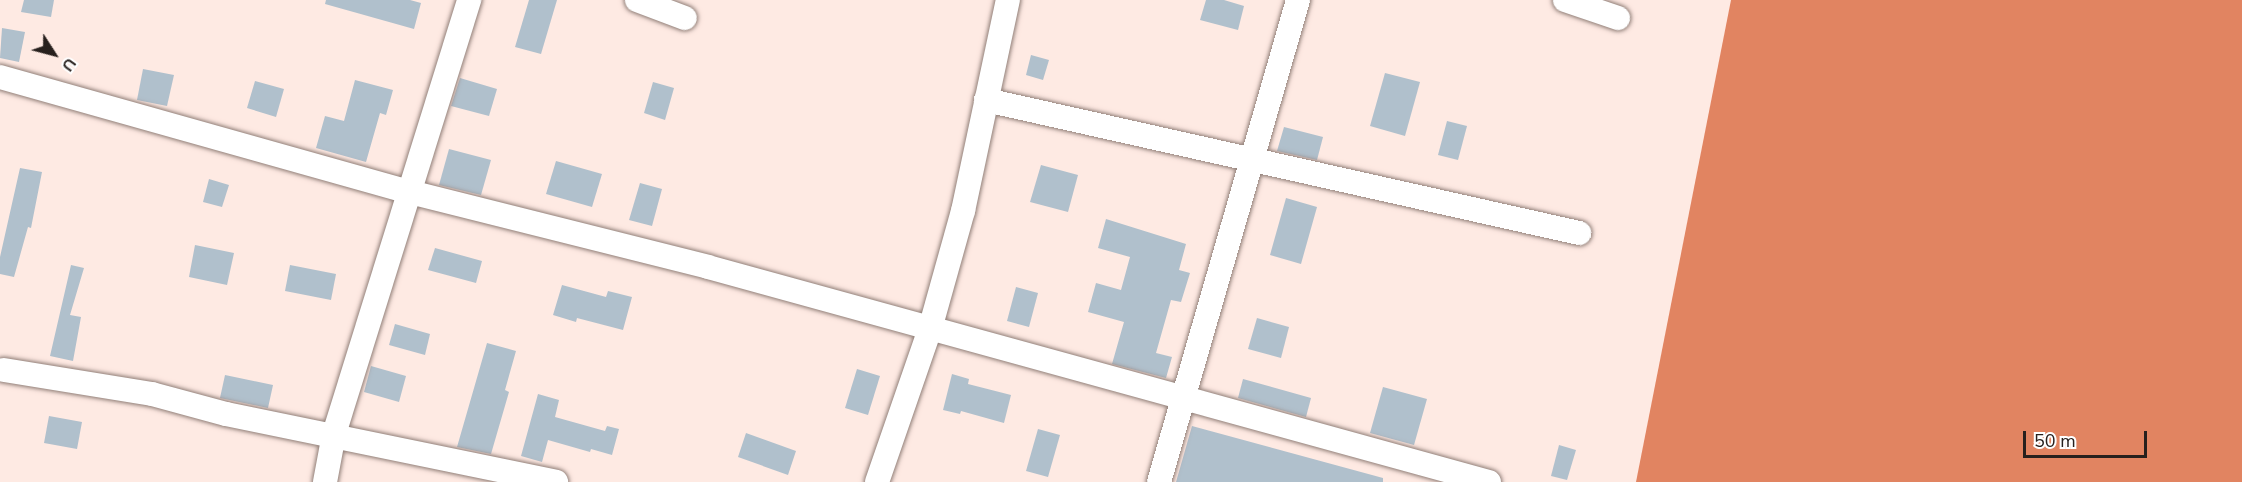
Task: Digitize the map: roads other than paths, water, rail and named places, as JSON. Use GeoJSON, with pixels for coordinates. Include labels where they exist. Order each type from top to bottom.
{"type":"FeatureCollection","features":[{"type":"Feature","properties":{"kind":"street"},"geometry":{"type":"LineString","coordinates":[[325,482],[334,434],[469,0]]}},
{"type":"Feature","properties":{"kind":"street"},"geometry":{"type":"LineString","coordinates":[[637,0],[685,18]]}},
{"type":"Feature","properties":{"kind":"street"},"geometry":{"type":"LineString","coordinates":[[877,482],[930,329],[963,211],[1008,0]]}},
{"type":"Feature","properties":{"kind":"street"},"geometry":{"type":"LineString","coordinates":[[1159,482],[1298,0]]}},
{"type":"Feature","properties":{"kind":"street"},"geometry":{"type":"LineString","coordinates":[[1565,0],[1618,18]]}},
{"type":"Feature","properties":{"kind":"street"},"geometry":{"type":"LineString","coordinates":[[0,77],[410,192],[708,267],[1489,482]]}},
{"type":"Feature","properties":{"kind":"street"},"geometry":{"type":"LineString","coordinates":[[986,100],[1579,233]]}},
{"type":"Feature","properties":{"kind":"street"},"geometry":{"type":"LineString","coordinates":[[4,370],[152,394],[226,414],[334,434],[556,482]]}}]}
